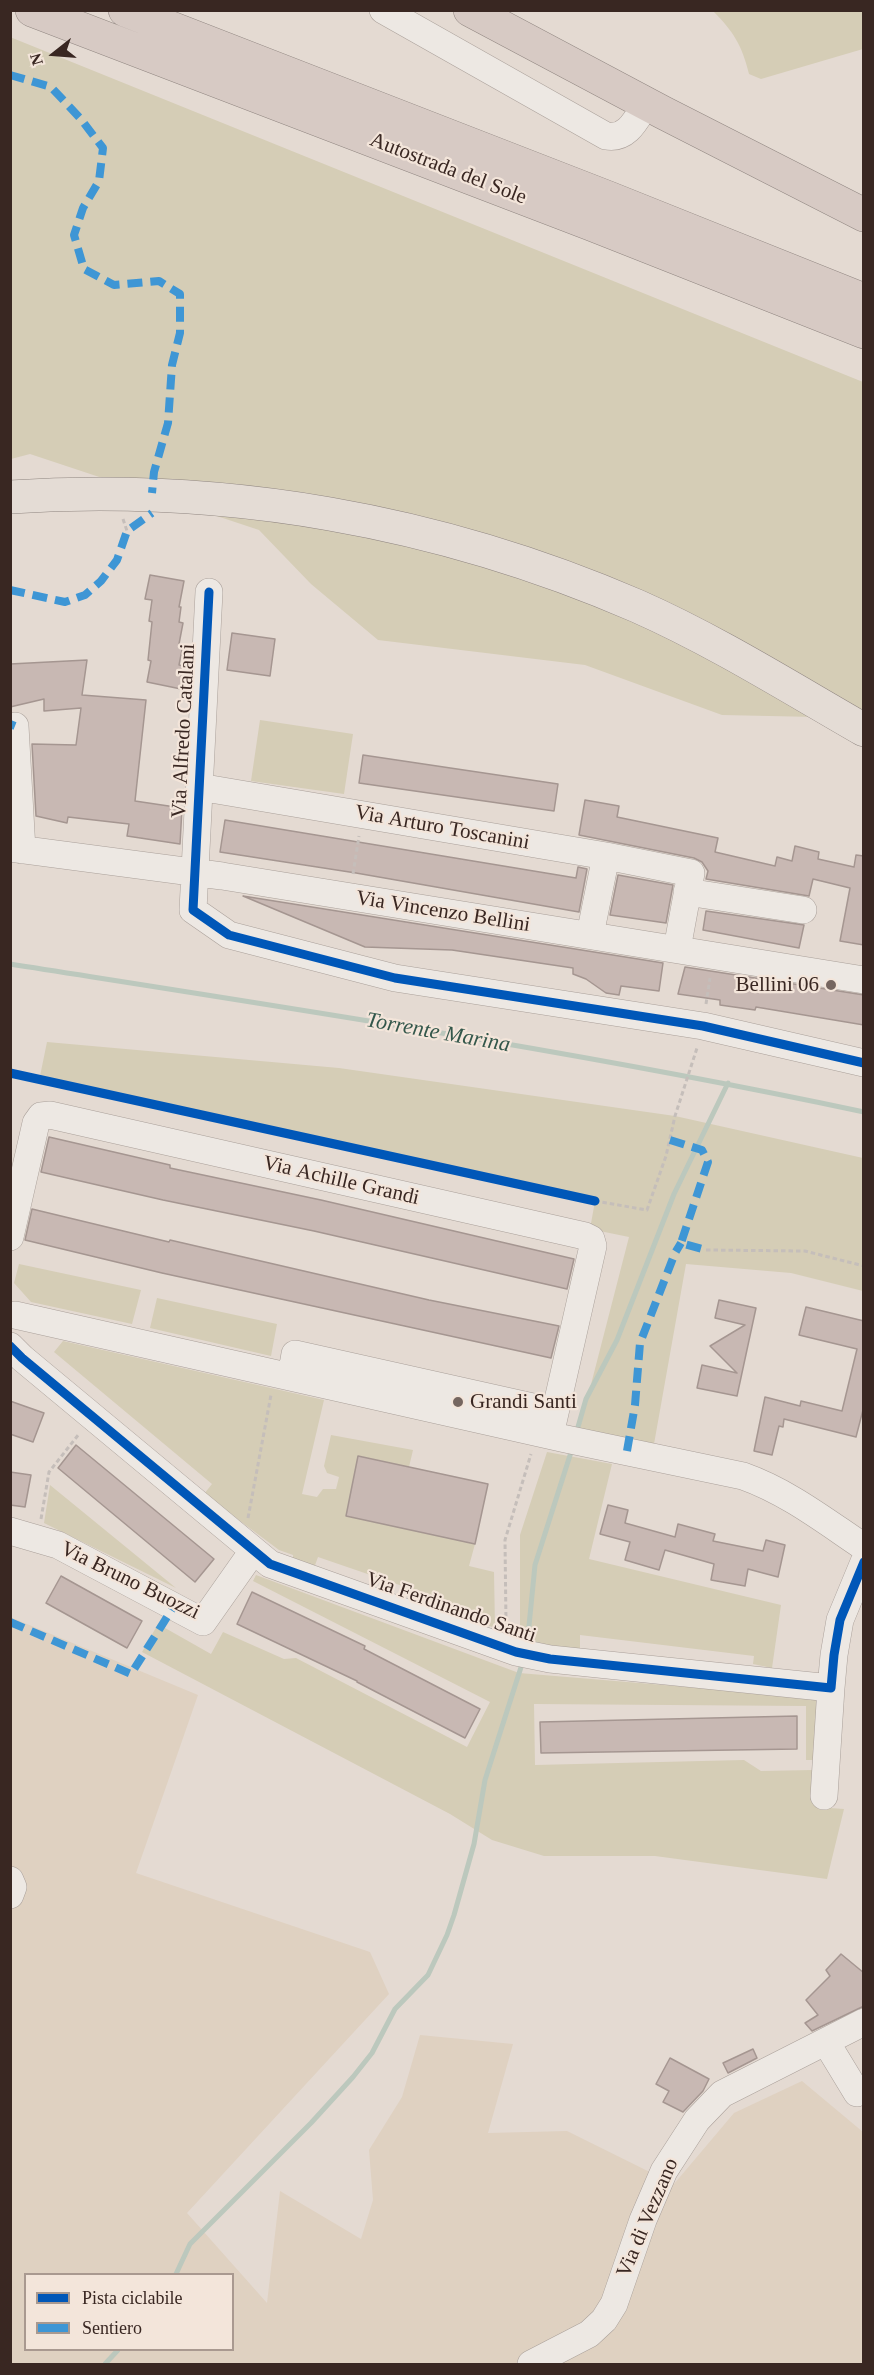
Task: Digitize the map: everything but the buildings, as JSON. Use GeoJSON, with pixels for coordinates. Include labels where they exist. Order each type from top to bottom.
{"type":"FeatureCollection","features":[{"type":"Feature","properties":{"kind":"highway","name":"Autostrada del Sole"},"geometry":{"type":"LineString","coordinates":[[32,10],[591,224],[864,332]]}},
{"type":"Feature","properties":{"kind":"highway","name":"Autostrada del Sole"},"geometry":{"type":"LineString","coordinates":[[125,10],[864,300]]}},
{"type":"Feature","properties":{"kind":"highway"},"geometry":{"type":"LineString","coordinates":[[470,10],[646,104],[864,215]]}},
{"type":"Feature","properties":{"kind":"main road"},"geometry":{"type":"LineString","coordinates":[[10,497],[152,493],[232,500],[394,526],[450,541],[523,563],[639,607],[721,648],[864,730]]}},
{"type":"Feature","properties":{"kind":"street"},"geometry":{"type":"LineString","coordinates":[[383,10],[606,136],[615,138],[627,132],[646,104]]}},
{"type":"Feature","properties":{"kind":"street","name":"Via Alfredo Catalani"},"geometry":{"type":"LineString","coordinates":[[209,592],[193,910],[229,935],[395,978],[703,1028]]}},
{"type":"Feature","properties":{"kind":"street","name":"Via Vincenzo Bellini"},"geometry":{"type":"LineString","coordinates":[[15,726],[16,849],[194,872],[864,980]]}},
{"type":"Feature","properties":{"kind":"street","name":"Via Arturo Toscanini"},"geometry":{"type":"LineString","coordinates":[[199,787],[606,856],[691,873],[687,892]]}},
{"type":"Feature","properties":{"kind":"street"},"geometry":{"type":"LineString","coordinates":[[590,935],[606,856]]}},
{"type":"Feature","properties":{"kind":"street"},"geometry":{"type":"LineString","coordinates":[[677,949],[687,892],[803,910]]}},
{"type":"Feature","properties":{"kind":"street"},"geometry":{"type":"LineString","coordinates":[[703,1028],[864,1063]]}},
{"type":"Feature","properties":{"kind":"street","name":"Via Achille Grandi"},"geometry":{"type":"LineString","coordinates":[[10,1237],[36,1123],[41,1116],[50,1115],[585,1236],[591,1239],[593,1246],[552,1429]]}},
{"type":"Feature","properties":{"kind":"street"},"geometry":{"type":"LineString","coordinates":[[12,1318],[282,1384],[295,1354],[552,1429],[598,1445],[743,1476],[768,1485],[864,1547]]}},
{"type":"Feature","properties":{"kind":"street","name":"Via Ferdinando Santi"},"geometry":{"type":"LineString","coordinates":[[10,1346],[270,1564],[511,1650],[550,1659],[831,1688]]}},
{"type":"Feature","properties":{"kind":"street","name":"Via Bruno Buozzi"},"geometry":{"type":"LineString","coordinates":[[10,1531],[58,1545],[203,1622],[248,1547]]}},
{"type":"Feature","properties":{"kind":"street"},"geometry":{"type":"LineString","coordinates":[[824,1796],[834,1654],[840,1620],[864,1562]]}},
{"type":"Feature","properties":{"kind":"street"},"geometry":{"type":"LineString","coordinates":[[10,1880],[13,1887],[10,1895]]}},
{"type":"Feature","properties":{"kind":"street","name":"Via di Vezzano"},"geometry":{"type":"LineString","coordinates":[[531,2364],[589,2334],[604,2320],[614,2304],[639,2231],[664,2171],[697,2120],[722,2094],[864,2022]]}},
{"type":"Feature","properties":{"kind":"street"},"geometry":{"type":"LineString","coordinates":[[826,2042],[856,2093]]}},
{"type":"Feature","properties":{"kind":"path"},"geometry":{"type":"LineString","coordinates":[[350,897],[362,815]]}},
{"type":"Feature","properties":{"kind":"path"},"geometry":{"type":"LineString","coordinates":[[584,1198],[647,1210],[666,1156],[675,1116],[703,1028],[713,955]]}},
{"type":"Feature","properties":{"kind":"path"},"geometry":{"type":"LineString","coordinates":[[706,1250],[805,1251],[864,1266]]}},
{"type":"Feature","properties":{"kind":"path"},"geometry":{"type":"LineString","coordinates":[[248,1547],[282,1384]]}},
{"type":"Feature","properties":{"kind":"path"},"geometry":{"type":"LineString","coordinates":[[38,1538],[50,1472],[93,1417]]}},
{"type":"Feature","properties":{"kind":"path"},"geometry":{"type":"LineString","coordinates":[[511,1650],[505,1540],[552,1429]]}},
{"type":"Feature","properties":{"kind":"shaded area"},"geometry":{"type":"Polygon","coordinates":[[[713,11],[863,11],[863,49],[761,79],[749,74],[736,39],[713,11]]]}},
{"type":"Feature","properties":{"kind":"shaded area"},"geometry":{"type":"Polygon","coordinates":[[[10,37],[863,382],[863,718],[722,715],[585,665],[378,640],[311,584],[259,530],[30,454],[11,459],[10,37]]]}},
{"type":"Feature","properties":{"kind":"shaded area"},"geometry":{"type":"Polygon","coordinates":[[[260,720],[353,734],[344,794],[251,781],[260,720]]]}},
{"type":"Feature","properties":{"kind":"shaded area"},"geometry":{"type":"Polygon","coordinates":[[[47,1042],[339,1068],[675,1116],[863,1158],[863,1291],[791,1273],[686,1264],[654,1444],[579,1431],[629,1237],[590,1229],[595,1201],[39,1081],[47,1042]]]}},
{"type":"Feature","properties":{"kind":"shaded area"},"geometry":{"type":"Polygon","coordinates":[[[19,1264],[141,1290],[132,1324],[31,1302],[14,1283],[19,1264]]]}},
{"type":"Feature","properties":{"kind":"shaded area"},"geometry":{"type":"Polygon","coordinates":[[[157,1298],[277,1324],[271,1356],[150,1328],[157,1298]]]}},
{"type":"Feature","properties":{"kind":"shaded area"},"geometry":{"type":"Polygon","coordinates":[[[63,1341],[324,1400],[302,1494],[317,1497],[323,1489],[336,1489],[339,1477],[327,1473],[324,1466],[331,1435],[413,1450],[409,1467],[359,1456],[346,1516],[475,1544],[469,1566],[494,1572],[495,1628],[481,1623],[484,1614],[318,1557],[314,1568],[293,1561],[293,1555],[279,1550],[204,1494],[212,1484],[54,1352],[63,1341]]]}},
{"type":"Feature","properties":{"kind":"shaded area"},"geometry":{"type":"Polygon","coordinates":[[[547,1452],[612,1464],[589,1559],[781,1605],[772,1668],[753,1664],[754,1656],[580,1635],[580,1651],[520,1642],[520,1535],[547,1452]]]}},
{"type":"Feature","properties":{"kind":"shaded area"},"geometry":{"type":"Polygon","coordinates":[[[50,1485],[176,1588],[44,1523],[50,1485]]]}},
{"type":"Feature","properties":{"kind":"shaded area"},"geometry":{"type":"Polygon","coordinates":[[[256,1575],[519,1673],[820,1698],[818,1760],[806,1760],[806,1706],[534,1704],[535,1765],[744,1760],[761,1771],[813,1770],[816,1807],[844,1809],[827,1879],[655,1856],[544,1856],[492,1840],[450,1814],[142,1652],[158,1624],[211,1654],[223,1632],[284,1659],[296,1658],[467,1747],[490,1702],[253,1581],[256,1575]]]}},
{"type":"Feature","properties":{"kind":"shaded area"},"geometry":{"type":"Polygon","coordinates":[[[10,1617],[198,1695],[136,1873],[370,1952],[389,1994],[187,2213],[267,2303],[280,2191],[361,2239],[373,2200],[369,2150],[402,2097],[420,2035],[513,2044],[488,2133],[567,2131],[674,2184],[734,2113],[802,2081],[863,2132],[863,2364],[11,2364],[10,1617]]]}},
{"type":"Feature","properties":{"kind":"waterway","name":"Torrente Marina"},"geometry":{"type":"LineString","coordinates":[[10,964],[545,1051],[864,1112]]}},
{"type":"Feature","properties":{"kind":"waterway"},"geometry":{"type":"LineString","coordinates":[[576,1434],[586,1399],[617,1340],[674,1194],[728,1083]]}},
{"type":"Feature","properties":{"kind":"waterway"},"geometry":{"type":"LineString","coordinates":[[527,1646],[535,1565],[572,1449]]}},
{"type":"Feature","properties":{"kind":"waterway"},"geometry":{"type":"LineString","coordinates":[[176,2273],[190,2244],[311,2123],[353,2077],[372,2053],[395,2009],[428,1975],[454,1915],[474,1844],[485,1780],[523,1661]]}},
{"type":"Feature","properties":{"kind":"waterway"},"geometry":{"type":"LineString","coordinates":[[105,2364],[117,2351]]}},
{"type":"Feature","properties":{"kind":"marked path"},"geometry":{"type":"LineString","coordinates":[[10,75],[51,87],[80,118],[103,148],[99,181],[83,208],[74,235],[84,269],[114,285],[159,281],[180,294],[180,333],[172,365],[168,423],[154,472],[152,493]]}},
{"type":"Feature","properties":{"kind":"marked path"},"geometry":{"type":"LineString","coordinates":[[10,590],[65,602],[85,595],[101,581],[117,560],[127,531],[152,513]]}},
{"type":"Feature","properties":{"kind":"marked path"},"geometry":{"type":"LineString","coordinates":[[10,724],[15,726]]}},
{"type":"Feature","properties":{"kind":"marked path"},"geometry":{"type":"LineString","coordinates":[[670,1140],[702,1150],[708,1162],[681,1243],[706,1250]]}},
{"type":"Feature","properties":{"kind":"marked path"},"geometry":{"type":"LineString","coordinates":[[627,1451],[635,1405],[640,1343],[681,1243]]}},
{"type":"Feature","properties":{"kind":"marked path"},"geometry":{"type":"LineString","coordinates":[[10,1622],[131,1674],[174,1606]]}},
{"type":"Feature","properties":{"kind":"cycle path"},"geometry":{"type":"LineString","coordinates":[[209,592],[193,910],[229,935],[395,978],[703,1026],[864,1063]]}},
{"type":"Feature","properties":{"kind":"cycle path"},"geometry":{"type":"LineString","coordinates":[[10,1073],[595,1201]]}},
{"type":"Feature","properties":{"kind":"cycle path"},"geometry":{"type":"LineString","coordinates":[[10,1346],[270,1564],[516,1652],[550,1659],[831,1688],[840,1620],[864,1562]]}},
{"type":"Feature","properties":{"kind":"place","name":"Bellini 06"},"geometry":{"type":"Point","coordinates":[831,985]}},
{"type":"Feature","properties":{"kind":"place","name":"Grandi Santi"},"geometry":{"type":"Point","coordinates":[458,1402]}}]}
